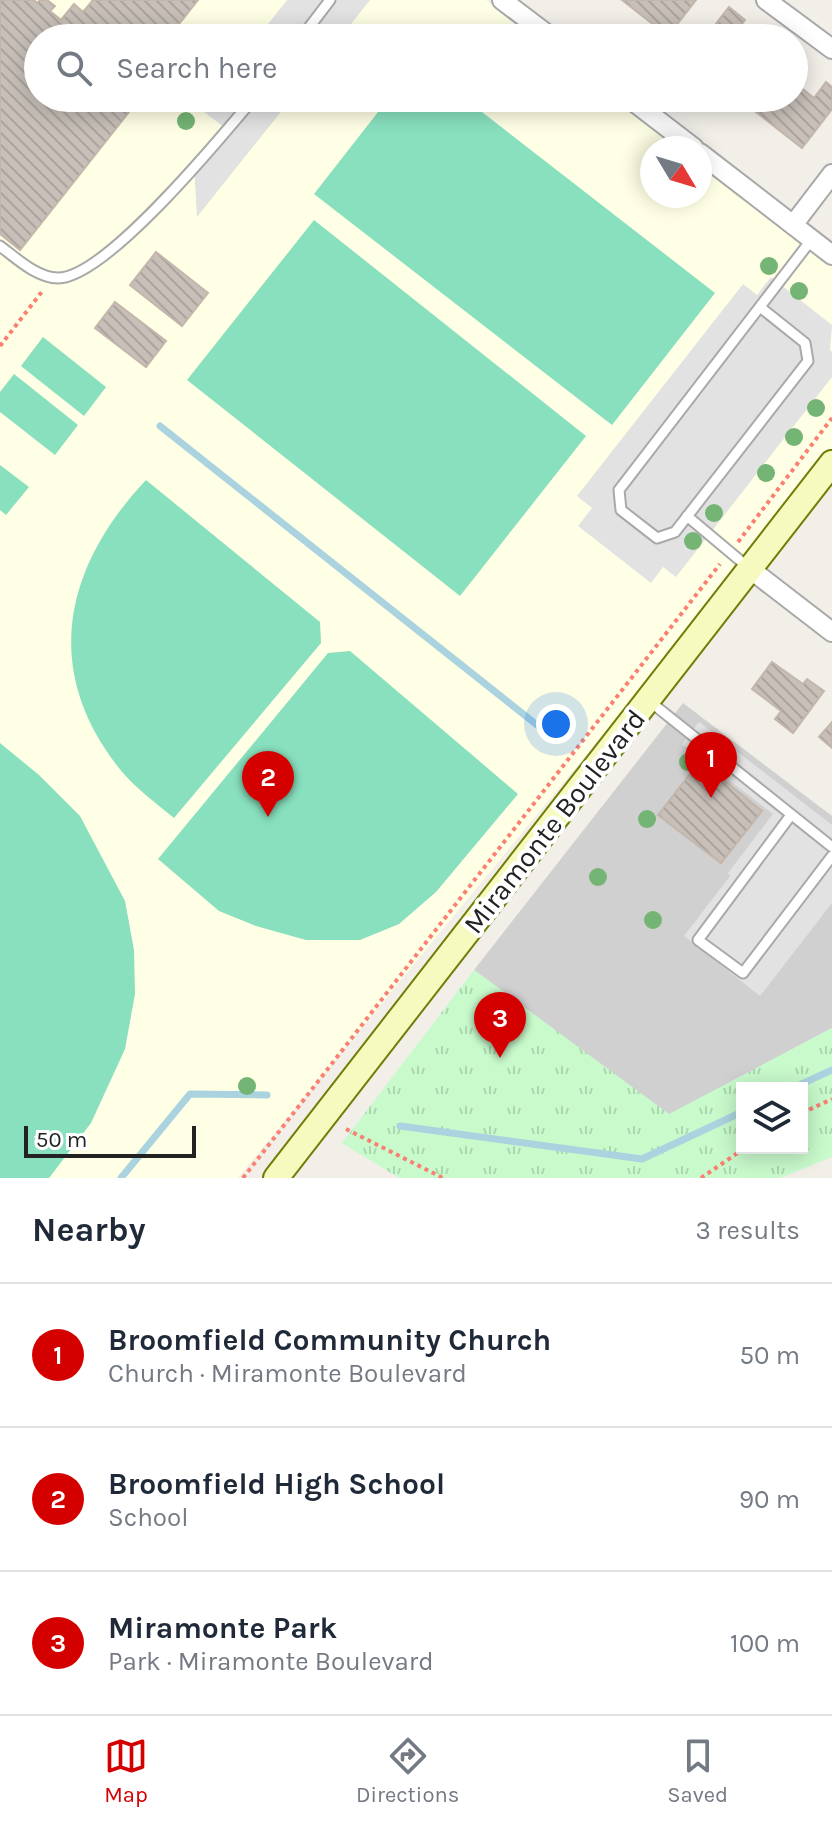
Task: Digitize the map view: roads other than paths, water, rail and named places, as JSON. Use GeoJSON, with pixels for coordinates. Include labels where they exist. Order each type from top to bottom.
{"type":"FeatureCollection","features":[{"type":"Feature","properties":{"kind":"street"},"geometry":{"type":"LineString","coordinates":[[502,0],[534,24]]}},
{"type":"Feature","properties":{"kind":"street"},"geometry":{"type":"LineString","coordinates":[[766,0],[798,24]]}},
{"type":"Feature","properties":{"kind":"street"},"geometry":{"type":"LineString","coordinates":[[808,31],[832,49]]}},
{"type":"Feature","properties":{"kind":"street"},"geometry":{"type":"LineString","coordinates":[[647,112],[678,136]]}},
{"type":"Feature","properties":{"kind":"street"},"geometry":{"type":"LineString","coordinates":[[712,162],[832,255]]}},
{"type":"Feature","properties":{"kind":"street"},"geometry":{"type":"LineString","coordinates":[[793,225],[832,174]]}},
{"type":"Feature","properties":{"kind":"street","name":"Miramonte Boulevard"},"geometry":{"type":"LineString","coordinates":[[276,1178],[832,463]]}},
{"type":"Feature","properties":{"kind":"street"},"geometry":{"type":"LineString","coordinates":[[750,569],[832,632]]}},
{"type":"Feature","properties":{"kind":"lane"},"geometry":{"type":"LineString","coordinates":[[312,24],[330,0]]}},
{"type":"Feature","properties":{"kind":"lane"},"geometry":{"type":"LineString","coordinates":[[0,246],[38,273],[53,278],[68,277],[99,258],[150,216],[185,181],[242,112]]}},
{"type":"Feature","properties":{"kind":"lane"},"geometry":{"type":"LineString","coordinates":[[760,307],[805,343],[808,361],[675,532],[657,538],[621,510],[619,490],[812,239]]}},
{"type":"Feature","properties":{"kind":"lane"},"geometry":{"type":"LineString","coordinates":[[687,516],[750,569]]}},
{"type":"Feature","properties":{"kind":"lane"},"geometry":{"type":"LineString","coordinates":[[648,700],[832,847]]}},
{"type":"Feature","properties":{"kind":"lane"},"geometry":{"type":"LineString","coordinates":[[791,815],[698,940],[743,973],[832,856]]}},
{"type":"Feature","properties":{"kind":"waterway"},"geometry":{"type":"LineString","coordinates":[[160,426],[537,725]]}},
{"type":"Feature","properties":{"kind":"waterway"},"geometry":{"type":"LineString","coordinates":[[806,1082],[832,1070]]}},
{"type":"Feature","properties":{"kind":"waterway"},"geometry":{"type":"LineString","coordinates":[[121,1178],[190,1094],[267,1095]]}},
{"type":"Feature","properties":{"kind":"waterway"},"geometry":{"type":"LineString","coordinates":[[400,1126],[642,1159],[736,1115]]}},
{"type":"Feature","properties":{"kind":"place","name":"Broomfield Community Church"},"geometry":{"type":"Point","coordinates":[711,798]}},
{"type":"Feature","properties":{"kind":"place","name":"Broomfield High School"},"geometry":{"type":"Point","coordinates":[268,817]}},
{"type":"Feature","properties":{"kind":"place","name":"Miramonte Park"},"geometry":{"type":"Point","coordinates":[500,1058]}}]}
